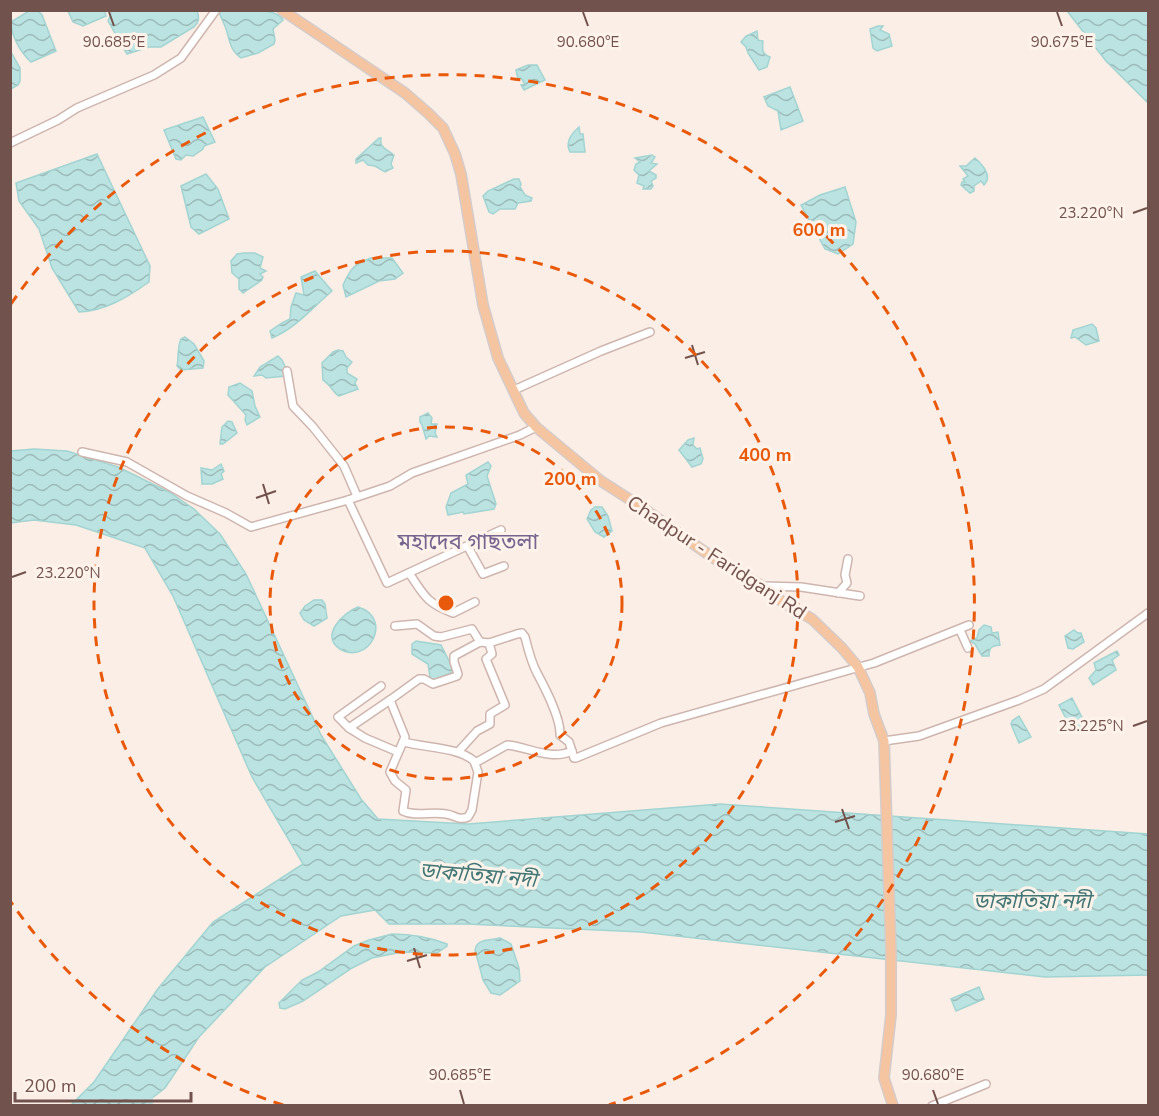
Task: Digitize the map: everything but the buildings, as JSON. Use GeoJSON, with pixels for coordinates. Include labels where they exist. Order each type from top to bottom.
{"type":"FeatureCollection","features":[{"type":"Feature","properties":{"kind":"main road","name":"Chadpur - Faridganj Rd"},"geometry":{"type":"LineString","coordinates":[[282,10],[405,93],[443,128],[461,174],[483,305],[498,358],[524,413],[536,427],[601,481],[712,557],[812,619],[858,667],[870,693],[874,714],[884,741],[891,952],[891,1015],[884,1078],[893,1106]]}},
{"type":"Feature","properties":{"kind":"street"},"geometry":{"type":"LineString","coordinates":[[10,143],[58,120],[77,108],[154,75],[173,64],[181,58],[216,10]]}},
{"type":"Feature","properties":{"kind":"street"},"geometry":{"type":"LineString","coordinates":[[514,390],[600,351],[650,332]]}},
{"type":"Feature","properties":{"kind":"street"},"geometry":{"type":"LineString","coordinates":[[287,371],[293,406],[344,466],[357,496]]}},
{"type":"Feature","properties":{"kind":"street"},"geometry":{"type":"LineString","coordinates":[[82,452],[127,462],[187,496],[251,527],[390,486],[412,473],[520,435],[536,427]]}},
{"type":"Feature","properties":{"kind":"street"},"geometry":{"type":"LineString","coordinates":[[348,500],[387,583],[501,530]]}},
{"type":"Feature","properties":{"kind":"street"},"geometry":{"type":"LineString","coordinates":[[468,547],[483,574],[504,566]]}},
{"type":"Feature","properties":{"kind":"street"},"geometry":{"type":"LineString","coordinates":[[838,593],[847,583],[845,575],[848,559]]}},
{"type":"Feature","properties":{"kind":"street"},"geometry":{"type":"LineString","coordinates":[[409,573],[421,594],[437,607],[453,613],[475,602]]}},
{"type":"Feature","properties":{"kind":"street"},"geometry":{"type":"LineString","coordinates":[[762,586],[801,587],[861,596]]}},
{"type":"Feature","properties":{"kind":"street"},"geometry":{"type":"LineString","coordinates":[[884,741],[919,736],[1044,689],[1149,613]]}},
{"type":"Feature","properties":{"kind":"street"},"geometry":{"type":"LineString","coordinates":[[396,626],[417,624],[434,636],[441,637],[472,629],[480,642]]}},
{"type":"Feature","properties":{"kind":"street"},"geometry":{"type":"LineString","coordinates":[[349,728],[419,679],[433,684],[457,676],[453,662],[454,656],[480,642],[489,643],[522,633],[534,666],[558,718],[560,735],[569,742],[574,758],[579,758],[661,723],[858,667],[969,626]]}},
{"type":"Feature","properties":{"kind":"street"},"geometry":{"type":"LineString","coordinates":[[960,630],[968,648]]}},
{"type":"Feature","properties":{"kind":"street"},"geometry":{"type":"LineString","coordinates":[[458,752],[477,731],[490,724],[490,714],[505,705],[486,659],[492,654],[489,643]]}},
{"type":"Feature","properties":{"kind":"street"},"geometry":{"type":"LineString","coordinates":[[381,686],[338,717],[349,728],[365,738],[398,752]]}},
{"type":"Feature","properties":{"kind":"street"},"geometry":{"type":"LineString","coordinates":[[390,700],[403,731],[404,742],[390,772],[395,781],[406,790],[402,807],[406,813],[443,813],[460,819],[468,817],[472,810],[478,772],[475,763],[466,755],[458,752],[404,742]]}},
{"type":"Feature","properties":{"kind":"street"},"geometry":{"type":"LineString","coordinates":[[475,763],[507,745],[549,756],[572,751]]}},
{"type":"Feature","properties":{"kind":"street"},"geometry":{"type":"LineString","coordinates":[[932,1106],[986,1084]]}},
{"type":"Feature","properties":{"kind":"water"},"geometry":{"type":"Polygon","coordinates":[[[219,10],[264,11],[279,16],[283,20],[273,29],[274,44],[258,53],[241,58],[231,47],[219,10]]]}},
{"type":"Feature","properties":{"kind":"water"},"geometry":{"type":"Polygon","coordinates":[[[29,11],[38,11],[42,15],[56,51],[31,62],[17,44],[11,22],[29,11]]]}},
{"type":"Feature","properties":{"kind":"water"},"geometry":{"type":"Polygon","coordinates":[[[68,11],[105,11],[106,16],[83,26],[73,22],[68,11]]]}},
{"type":"Feature","properties":{"kind":"water"},"geometry":{"type":"Polygon","coordinates":[[[112,11],[197,11],[199,17],[194,27],[161,47],[149,47],[127,54],[108,21],[112,11]]]}},
{"type":"Feature","properties":{"kind":"water"},"geometry":{"type":"Polygon","coordinates":[[[1067,11],[1148,11],[1148,103],[1106,61],[1067,11]]]}},
{"type":"Feature","properties":{"kind":"water"},"geometry":{"type":"Polygon","coordinates":[[[883,26],[880,30],[889,34],[892,46],[877,51],[873,48],[870,29],[883,26]]]}},
{"type":"Feature","properties":{"kind":"water"},"geometry":{"type":"Polygon","coordinates":[[[757,31],[758,40],[763,41],[763,51],[770,57],[767,67],[759,70],[741,42],[746,36],[757,31]]]}},
{"type":"Feature","properties":{"kind":"water"},"geometry":{"type":"Polygon","coordinates":[[[11,52],[20,68],[20,81],[11,89],[11,52]]]}},
{"type":"Feature","properties":{"kind":"water"},"geometry":{"type":"Polygon","coordinates":[[[528,65],[537,65],[545,80],[524,90],[521,85],[525,84],[521,78],[518,79],[516,70],[528,65]]]}},
{"type":"Feature","properties":{"kind":"water"},"geometry":{"type":"Polygon","coordinates":[[[790,87],[803,121],[781,130],[778,111],[768,106],[764,97],[790,87]]]}},
{"type":"Feature","properties":{"kind":"water"},"geometry":{"type":"Polygon","coordinates":[[[203,117],[215,142],[204,146],[193,156],[186,155],[181,160],[176,159],[164,130],[203,117]]]}},
{"type":"Feature","properties":{"kind":"water"},"geometry":{"type":"Polygon","coordinates":[[[579,127],[580,134],[583,134],[585,152],[570,152],[568,145],[570,139],[579,127]]]}},
{"type":"Feature","properties":{"kind":"water"},"geometry":{"type":"Polygon","coordinates":[[[379,138],[383,146],[394,155],[391,164],[393,168],[385,172],[368,165],[363,160],[356,163],[356,159],[379,138]]]}},
{"type":"Feature","properties":{"kind":"water"},"geometry":{"type":"Polygon","coordinates":[[[97,154],[150,266],[149,282],[116,302],[98,309],[79,312],[52,268],[39,229],[19,201],[16,183],[97,154]]]}},
{"type":"Feature","properties":{"kind":"water"},"geometry":{"type":"Polygon","coordinates":[[[652,155],[655,157],[651,163],[657,164],[649,171],[656,175],[656,178],[651,181],[653,186],[651,189],[643,189],[644,186],[637,183],[639,175],[634,170],[636,164],[640,162],[635,158],[652,155]]]}},
{"type":"Feature","properties":{"kind":"water"},"geometry":{"type":"Polygon","coordinates":[[[975,158],[984,168],[988,178],[984,185],[981,181],[974,186],[974,191],[970,193],[961,185],[965,182],[963,179],[968,176],[960,166],[966,166],[975,158]]]}},
{"type":"Feature","properties":{"kind":"water"},"geometry":{"type":"Polygon","coordinates":[[[206,174],[218,189],[229,219],[199,234],[191,227],[181,186],[206,174]]]}},
{"type":"Feature","properties":{"kind":"water"},"geometry":{"type":"Polygon","coordinates":[[[514,179],[519,179],[520,187],[525,195],[532,198],[531,201],[518,203],[515,209],[500,209],[493,214],[489,212],[483,196],[488,191],[514,179]]]}},
{"type":"Feature","properties":{"kind":"water"},"geometry":{"type":"Polygon","coordinates":[[[845,187],[856,222],[853,244],[838,254],[825,249],[801,205],[820,195],[845,187]]]}},
{"type":"Feature","properties":{"kind":"water"},"geometry":{"type":"Polygon","coordinates":[[[255,253],[263,257],[260,268],[266,271],[260,274],[263,277],[262,280],[243,293],[239,289],[239,279],[232,273],[231,261],[237,254],[255,253]]]}},
{"type":"Feature","properties":{"kind":"water"},"geometry":{"type":"Polygon","coordinates":[[[371,258],[392,258],[403,273],[395,279],[379,281],[346,297],[343,285],[351,271],[356,265],[371,258]]]}},
{"type":"Feature","properties":{"kind":"water"},"geometry":{"type":"Polygon","coordinates":[[[315,271],[332,291],[296,323],[272,338],[270,331],[290,319],[296,293],[304,295],[301,277],[315,271]]]}},
{"type":"Feature","properties":{"kind":"water"},"geometry":{"type":"Polygon","coordinates":[[[1092,324],[1096,328],[1099,341],[1086,345],[1075,337],[1071,338],[1073,330],[1092,324]]]}},
{"type":"Feature","properties":{"kind":"water"},"geometry":{"type":"Polygon","coordinates":[[[185,337],[194,344],[204,361],[203,368],[181,370],[177,366],[180,342],[185,337]]]}},
{"type":"Feature","properties":{"kind":"water"},"geometry":{"type":"Polygon","coordinates":[[[338,350],[343,351],[352,362],[347,368],[347,373],[357,379],[355,383],[358,389],[339,396],[323,380],[322,363],[338,350]]]}},
{"type":"Feature","properties":{"kind":"water"},"geometry":{"type":"Polygon","coordinates":[[[278,356],[287,370],[286,376],[266,378],[262,375],[254,376],[260,367],[278,356]]]}},
{"type":"Feature","properties":{"kind":"water"},"geometry":{"type":"Polygon","coordinates":[[[240,383],[252,391],[260,417],[247,425],[246,415],[228,395],[229,387],[240,383]]]}},
{"type":"Feature","properties":{"kind":"water"},"geometry":{"type":"Polygon","coordinates":[[[428,413],[432,418],[431,424],[437,424],[435,433],[437,437],[429,436],[426,439],[420,417],[428,413]]]}},
{"type":"Feature","properties":{"kind":"water"},"geometry":{"type":"Polygon","coordinates":[[[228,421],[232,422],[237,433],[220,444],[222,427],[228,421]]]}},
{"type":"Feature","properties":{"kind":"water"},"geometry":{"type":"Polygon","coordinates":[[[694,438],[693,445],[697,449],[700,448],[703,459],[701,464],[692,467],[679,450],[688,440],[694,438]]]}},
{"type":"Feature","properties":{"kind":"water","name":"ডাকাতিয়া নদী"},"geometry":{"type":"Polygon","coordinates":[[[34,449],[67,451],[118,467],[169,492],[194,509],[220,534],[246,574],[321,735],[361,799],[378,819],[468,824],[720,804],[1148,834],[1148,975],[1045,977],[641,932],[467,924],[389,924],[375,910],[341,916],[265,967],[199,1037],[165,1088],[143,1105],[71,1105],[94,1082],[157,990],[213,922],[303,864],[252,777],[173,596],[145,548],[76,525],[34,520],[11,523],[11,451],[34,449]]]}},
{"type":"Feature","properties":{"kind":"water"},"geometry":{"type":"Polygon","coordinates":[[[488,462],[491,466],[487,476],[496,504],[494,509],[448,515],[446,507],[451,493],[468,484],[466,475],[488,462]]]}},
{"type":"Feature","properties":{"kind":"water"},"geometry":{"type":"Polygon","coordinates":[[[221,464],[224,471],[221,474],[223,479],[212,484],[202,484],[201,468],[212,470],[221,464]]]}},
{"type":"Feature","properties":{"kind":"water"},"geometry":{"type":"Polygon","coordinates":[[[595,507],[602,507],[608,516],[612,531],[604,537],[595,532],[587,519],[595,507]]]}},
{"type":"Feature","properties":{"kind":"water"},"geometry":{"type":"Polygon","coordinates":[[[314,600],[322,600],[325,604],[327,618],[314,626],[304,620],[300,613],[314,600]]]}},
{"type":"Feature","properties":{"kind":"water"},"geometry":{"type":"Polygon","coordinates":[[[358,607],[369,613],[376,630],[368,646],[351,653],[334,644],[333,631],[346,614],[358,607]]]}},
{"type":"Feature","properties":{"kind":"water"},"geometry":{"type":"Polygon","coordinates":[[[984,625],[991,627],[992,633],[998,632],[1000,645],[991,648],[989,656],[982,656],[975,644],[970,641],[977,638],[979,630],[984,625]]]}},
{"type":"Feature","properties":{"kind":"water"},"geometry":{"type":"Polygon","coordinates":[[[1074,630],[1081,633],[1084,642],[1073,649],[1068,648],[1065,636],[1074,630]]]}},
{"type":"Feature","properties":{"kind":"water"},"geometry":{"type":"Polygon","coordinates":[[[416,641],[441,645],[453,672],[433,680],[430,677],[428,664],[412,654],[412,644],[416,641]]]}},
{"type":"Feature","properties":{"kind":"water"},"geometry":{"type":"Polygon","coordinates":[[[1117,651],[1119,655],[1112,660],[1116,670],[1093,685],[1089,678],[1096,670],[1094,663],[1117,651]]]}},
{"type":"Feature","properties":{"kind":"water"},"geometry":{"type":"Polygon","coordinates":[[[1072,698],[1086,725],[1073,732],[1059,705],[1072,698]]]}},
{"type":"Feature","properties":{"kind":"water"},"geometry":{"type":"Polygon","coordinates":[[[1019,716],[1031,737],[1019,743],[1011,724],[1019,716]]]}},
{"type":"Feature","properties":{"kind":"water"},"geometry":{"type":"Polygon","coordinates":[[[392,934],[427,938],[447,944],[447,946],[437,953],[402,952],[372,958],[352,968],[303,1001],[285,1009],[280,1008],[279,1003],[302,980],[318,972],[354,946],[392,934]]]}},
{"type":"Feature","properties":{"kind":"water"},"geometry":{"type":"Polygon","coordinates":[[[500,938],[511,944],[519,968],[520,981],[500,995],[491,993],[483,980],[475,950],[478,943],[500,938]]]}},
{"type":"Feature","properties":{"kind":"water"},"geometry":{"type":"Polygon","coordinates":[[[979,987],[984,999],[956,1011],[951,999],[979,987]]]}},
{"type":"Feature","properties":{"kind":"waterway"},"geometry":{"type":"LineString","coordinates":[[150,1093],[150,1106]]}},
{"type":"Feature","properties":{"kind":"district","name":"মহাদেব গাছতলা"},"geometry":{"type":"Point","coordinates":[468,541]}}]}
